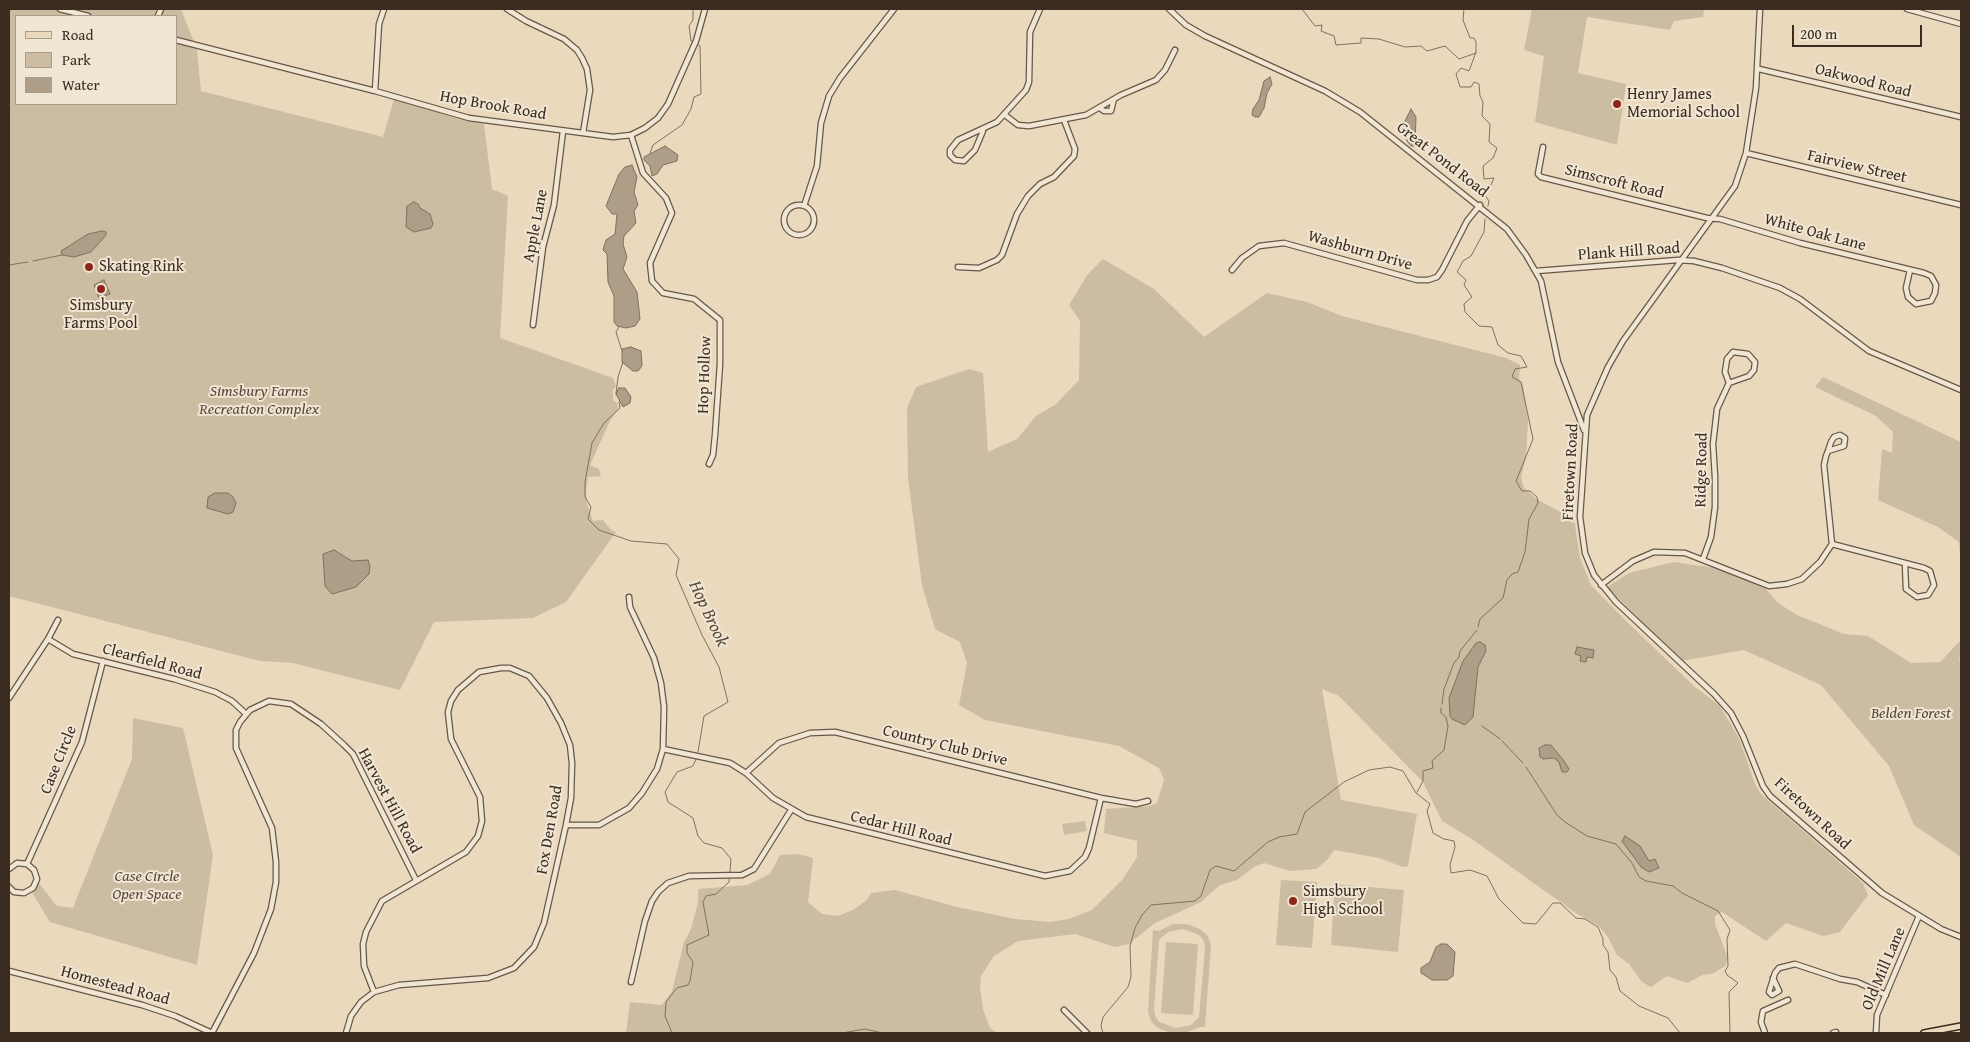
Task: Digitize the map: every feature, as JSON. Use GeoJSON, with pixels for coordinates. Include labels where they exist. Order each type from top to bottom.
{"type":"FeatureCollection","features":[{"type":"Feature","properties":{"kind":"main road"},"geometry":{"type":"LineString","coordinates":[[1924,1033],[1961,1026]]}},
{"type":"Feature","properties":{"kind":"street"},"geometry":{"type":"LineString","coordinates":[[60,9],[84,15]]}},
{"type":"Feature","properties":{"kind":"street"},"geometry":{"type":"LineString","coordinates":[[375,90],[379,24],[384,9]]}},
{"type":"Feature","properties":{"kind":"street"},"geometry":{"type":"LineString","coordinates":[[507,9],[526,21],[564,39],[577,50],[582,58],[590,90],[583,133]]}},
{"type":"Feature","properties":{"kind":"street","name":"Hop Brook Road"},"geometry":{"type":"LineString","coordinates":[[178,41],[375,90],[469,118],[613,137],[631,135],[658,118],[668,104],[695,43],[706,9]]}},
{"type":"Feature","properties":{"kind":"street"},"geometry":{"type":"LineString","coordinates":[[804,206],[817,166],[820,123],[828,96],[894,9]]}},
{"type":"Feature","properties":{"kind":"street"},"geometry":{"type":"LineString","coordinates":[[982,131],[978,145],[964,161],[955,160],[950,155],[950,150],[958,140],[982,131],[997,122],[1022,98],[1029,82],[1030,32],[1040,9]]}},
{"type":"Feature","properties":{"kind":"street","name":"Great Pond Road"},"geometry":{"type":"LineString","coordinates":[[1169,9],[1186,24],[1205,36],[1325,91],[1349,105],[1480,205],[1507,229],[1541,281],[1558,362],[1585,431]]}},
{"type":"Feature","properties":{"kind":"street","name":"Firetown Road"},"geometry":{"type":"LineString","coordinates":[[1760,9],[1759,69],[1746,153],[1735,186],[1613,358],[1592,401],[1585,431],[1580,526],[1587,560],[1601,585],[1638,624],[1722,702],[1737,724],[1755,770],[1770,796],[1875,887],[1919,916],[1961,938]]}},
{"type":"Feature","properties":{"kind":"street"},"geometry":{"type":"LineString","coordinates":[[1907,9],[1961,24]]}},
{"type":"Feature","properties":{"kind":"street"},"geometry":{"type":"LineString","coordinates":[[1005,115],[1015,123],[1026,126],[1086,115],[1114,99],[1156,80],[1168,67],[1176,50]]}},
{"type":"Feature","properties":{"kind":"street","name":"Oakwood Road"},"geometry":{"type":"LineString","coordinates":[[1759,69],[1961,117]]}},
{"type":"Feature","properties":{"kind":"street"},"geometry":{"type":"LineString","coordinates":[[1100,108],[1104,111],[1111,111],[1114,99]]}},
{"type":"Feature","properties":{"kind":"street"},"geometry":{"type":"LineString","coordinates":[[958,268],[979,268],[997,260],[1002,255],[1017,214],[1028,196],[1040,184],[1054,177],[1063,164],[1074,156],[1076,149],[1064,120]]}},
{"type":"Feature","properties":{"kind":"street","name":"Apple Lane"},"geometry":{"type":"LineString","coordinates":[[533,325],[543,246],[554,205],[563,131]]}},
{"type":"Feature","properties":{"kind":"street","name":"Hop Hollow"},"geometry":{"type":"LineString","coordinates":[[631,135],[643,173],[664,196],[672,213],[650,264],[652,281],[663,293],[694,300],[720,320],[720,364],[715,435],[713,455],[709,464]]}},
{"type":"Feature","properties":{"kind":"street","name":"Simscroft Road"},"geometry":{"type":"LineString","coordinates":[[1544,146],[1538,174],[1542,177],[1713,218]]}},
{"type":"Feature","properties":{"kind":"street","name":"Fairview Street"},"geometry":{"type":"LineString","coordinates":[[1746,153],[1961,205]]}},
{"type":"Feature","properties":{"kind":"street","name":"Washburn Drive"},"geometry":{"type":"LineString","coordinates":[[1232,270],[1242,258],[1259,246],[1284,243],[1417,280],[1428,280],[1437,277],[1442,270],[1468,221],[1480,205]]}},
{"type":"Feature","properties":{"kind":"street"},"geometry":{"type":"LineString","coordinates":[[795,206],[804,206],[811,212],[812,226],[803,234],[795,234],[787,229],[784,215],[795,206]]}},
{"type":"Feature","properties":{"kind":"street","name":"White Oak Lane"},"geometry":{"type":"LineString","coordinates":[[1713,218],[1910,270],[1931,276],[1935,280],[1936,289],[1931,301],[1916,304],[1908,297],[1906,288],[1910,270]]}},
{"type":"Feature","properties":{"kind":"street","name":"Plank Hill Road"},"geometry":{"type":"LineString","coordinates":[[1536,271],[1683,260],[1722,268],[1780,288],[1800,298],[1868,351],[1961,390]]}},
{"type":"Feature","properties":{"kind":"street","name":"Ridge Road"},"geometry":{"type":"LineString","coordinates":[[1703,559],[1711,537],[1715,507],[1713,444],[1717,409],[1729,383],[1725,372],[1727,359],[1732,352],[1748,354],[1755,362],[1754,370],[1750,376],[1729,383]]}},
{"type":"Feature","properties":{"kind":"street"},"geometry":{"type":"LineString","coordinates":[[1601,585],[1633,561],[1654,552],[1685,553],[1703,559],[1729,572],[1769,586],[1787,584],[1802,579],[1820,562],[1832,544],[1824,468],[1828,451]]}},
{"type":"Feature","properties":{"kind":"street"},"geometry":{"type":"LineString","coordinates":[[1832,544],[1930,570],[1934,585],[1926,597],[1913,595],[1906,589],[1905,564]]}},
{"type":"Feature","properties":{"kind":"street"},"geometry":{"type":"LineString","coordinates":[[566,825],[599,825],[629,808],[642,793],[657,769],[663,749],[664,707],[661,683],[654,658],[630,607],[628,596]]}},
{"type":"Feature","properties":{"kind":"street"},"geometry":{"type":"LineString","coordinates":[[9,698],[48,639],[58,620]]}},
{"type":"Feature","properties":{"kind":"street","name":"Clearfield Road"},"geometry":{"type":"LineString","coordinates":[[48,639],[73,654],[174,679],[216,692],[232,701],[245,714]]}},
{"type":"Feature","properties":{"kind":"street","name":"Case Circle"},"geometry":{"type":"LineString","coordinates":[[27,864],[71,772],[82,742],[103,662]]}},
{"type":"Feature","properties":{"kind":"street","name":"Fox Den Road"},"geometry":{"type":"LineString","coordinates":[[346,1033],[351,1016],[361,1002],[374,992],[405,984],[488,978],[514,968],[534,947],[540,936],[566,825],[572,780],[570,745],[548,698],[529,676],[510,668],[479,672],[458,690],[448,712],[451,739],[480,797],[483,811],[480,828],[466,852],[382,901],[366,932],[364,966],[374,992]]}},
{"type":"Feature","properties":{"kind":"street","name":"Harvest Hill Road"},"geometry":{"type":"LineString","coordinates":[[245,714],[260,704],[269,701],[291,704],[321,724],[344,746],[357,761],[416,880]]}},
{"type":"Feature","properties":{"kind":"street"},"geometry":{"type":"LineString","coordinates":[[212,1033],[254,953],[271,909],[276,882],[272,828],[236,748],[236,730],[245,714]]}},
{"type":"Feature","properties":{"kind":"street","name":"Country Club Drive"},"geometry":{"type":"LineString","coordinates":[[746,773],[779,743],[810,733],[835,732],[1101,798],[1136,804],[1148,801]]}},
{"type":"Feature","properties":{"kind":"street","name":"Cedar Hill Road"},"geometry":{"type":"LineString","coordinates":[[663,749],[730,763],[746,773],[764,791],[791,810],[823,822],[1045,876],[1054,876],[1070,871],[1085,857],[1089,848],[1101,798]]}},
{"type":"Feature","properties":{"kind":"street"},"geometry":{"type":"LineString","coordinates":[[631,982],[645,921],[652,901],[658,892],[668,883],[689,876],[742,875],[754,869],[791,810]]}},
{"type":"Feature","properties":{"kind":"street"},"geometry":{"type":"LineString","coordinates":[[9,869],[17,863],[27,864],[36,874],[33,888],[29,892],[19,893],[9,887]]}},
{"type":"Feature","properties":{"kind":"street","name":"Old Mill Lane"},"geometry":{"type":"LineString","coordinates":[[1876,1033],[1875,1021],[1919,916]]}},
{"type":"Feature","properties":{"kind":"street"},"geometry":{"type":"LineString","coordinates":[[1773,978],[1779,968],[1796,964],[1840,979],[1857,982],[1886,995]]}},
{"type":"Feature","properties":{"kind":"street","name":"Homestead Road"},"geometry":{"type":"LineString","coordinates":[[9,971],[151,1008],[175,1016],[212,1033]]}},
{"type":"Feature","properties":{"kind":"street"},"geometry":{"type":"LineString","coordinates":[[1764,1033],[1761,1022],[1763,1011],[1788,1000]]}},
{"type":"Feature","properties":{"kind":"street"},"geometry":{"type":"LineString","coordinates":[[1064,1010],[1088,1033]]}},
{"type":"Feature","properties":{"kind":"green space","name":"Simsbury Farms Recreation Complex"},"geometry":{"type":"Polygon","coordinates":[[[9,9],[181,9],[197,50],[201,91],[383,137],[394,99],[462,120],[484,124],[492,189],[508,196],[500,338],[613,378],[616,386],[613,390],[613,400],[617,403],[618,409],[610,421],[590,465],[599,469],[601,476],[588,477],[586,490],[587,504],[593,521],[603,520],[612,531],[616,532],[566,602],[533,618],[434,622],[400,690],[293,663],[260,661],[9,596],[9,9]]]}},
{"type":"Feature","properties":{"kind":"green space"},"geometry":{"type":"Polygon","coordinates":[[[1532,9],[1704,9],[1703,17],[1674,21],[1670,30],[1587,17],[1578,73],[1626,84],[1617,145],[1535,122],[1544,56],[1524,50],[1532,9]]]}},
{"type":"Feature","properties":{"kind":"green space"},"geometry":{"type":"Polygon","coordinates":[[[1103,259],[1154,289],[1204,337],[1267,293],[1307,302],[1342,316],[1506,358],[1520,365],[1519,379],[1523,385],[1528,421],[1526,458],[1521,477],[1524,488],[1538,500],[1574,519],[1580,558],[1591,585],[1695,687],[1719,705],[1739,738],[1755,784],[1761,794],[1863,883],[1868,895],[1840,932],[1823,936],[1786,923],[1766,941],[1722,912],[1715,916],[1715,924],[1728,958],[1725,966],[1714,973],[1703,975],[1687,983],[1667,976],[1651,987],[1642,982],[1629,964],[1617,955],[1608,937],[1598,925],[1577,914],[1472,839],[1442,821],[1423,782],[1339,696],[1322,689],[1341,800],[1417,814],[1408,866],[1403,867],[1379,858],[1334,850],[1327,860],[1316,869],[1290,871],[1264,863],[1254,867],[1237,880],[1220,885],[1201,902],[1155,923],[1129,944],[1115,947],[1075,934],[1018,941],[994,956],[981,976],[980,988],[983,1009],[990,1028],[997,1033],[626,1033],[630,1002],[662,1005],[672,991],[684,942],[691,929],[698,903],[698,889],[747,885],[770,874],[780,855],[798,854],[813,858],[808,902],[822,914],[838,916],[853,910],[867,900],[871,893],[895,890],[957,907],[1015,919],[1050,922],[1069,919],[1092,910],[1123,879],[1137,857],[1137,841],[1104,833],[1106,809],[1150,806],[1157,803],[1164,780],[1159,768],[1119,746],[985,720],[959,705],[967,663],[960,642],[935,629],[922,585],[908,478],[907,408],[916,387],[969,369],[983,373],[988,452],[1017,439],[1036,416],[1055,405],[1079,380],[1080,321],[1069,305],[1088,274],[1103,259]]]}},
{"type":"Feature","properties":{"kind":"green space"},"geometry":{"type":"Polygon","coordinates":[[[1823,377],[1961,442],[1961,569],[1959,542],[1938,527],[1878,500],[1882,449],[1892,453],[1893,432],[1876,416],[1815,387],[1823,377]]]}},
{"type":"Feature","properties":{"kind":"green space","name":"Belden Forest"},"geometry":{"type":"Polygon","coordinates":[[[1674,562],[1716,568],[1765,588],[1778,603],[1797,615],[1844,634],[1868,636],[1911,663],[1940,662],[1961,640],[1961,655],[1959,658],[1961,666],[1961,857],[1914,825],[1889,766],[1821,685],[1744,650],[1681,661],[1607,587],[1629,573],[1674,562]]]}},
{"type":"Feature","properties":{"kind":"green space","name":"Case Circle Open Space"},"geometry":{"type":"Polygon","coordinates":[[[133,718],[183,728],[213,855],[197,965],[50,922],[31,891],[38,882],[57,906],[73,908],[132,759],[133,718]]]}},
{"type":"Feature","properties":{"kind":"green space"},"geometry":{"type":"Polygon","coordinates":[[[1085,821],[1087,831],[1064,835],[1062,824],[1085,821]]]}},
{"type":"Feature","properties":{"kind":"green space"},"geometry":{"type":"Polygon","coordinates":[[[1281,880],[1317,882],[1312,948],[1276,945],[1281,880]]]}},
{"type":"Feature","properties":{"kind":"green space"},"geometry":{"type":"Polygon","coordinates":[[[1335,884],[1404,890],[1398,952],[1331,945],[1335,884]]]}},
{"type":"Feature","properties":{"kind":"green space"},"geometry":{"type":"Polygon","coordinates":[[[1173,924],[1187,924],[1200,929],[1208,936],[1211,946],[1205,1027],[1185,1033],[1171,1033],[1158,1028],[1151,1021],[1148,1012],[1153,930],[1159,931],[1173,924]],[[1183,929],[1168,932],[1159,940],[1155,1016],[1159,1022],[1176,1028],[1191,1025],[1199,1017],[1205,949],[1204,941],[1199,935],[1183,929]]]}},
{"type":"Feature","properties":{"kind":"green space"},"geometry":{"type":"Polygon","coordinates":[[[1166,942],[1198,944],[1193,1015],[1161,1013],[1166,942]]]}},
{"type":"Feature","properties":{"kind":"water"},"geometry":{"type":"Polygon","coordinates":[[[1270,77],[1272,84],[1267,93],[1264,108],[1259,117],[1255,117],[1252,115],[1253,109],[1259,100],[1264,81],[1270,77]]]}},
{"type":"Feature","properties":{"kind":"water"},"geometry":{"type":"Polygon","coordinates":[[[1411,109],[1416,117],[1415,146],[1411,146],[1404,137],[1403,132],[1403,125],[1411,109]]]}},
{"type":"Feature","properties":{"kind":"water"},"geometry":{"type":"Polygon","coordinates":[[[665,146],[678,155],[677,161],[663,165],[657,174],[652,176],[650,166],[644,160],[644,157],[665,146]]]}},
{"type":"Feature","properties":{"kind":"water"},"geometry":{"type":"Polygon","coordinates":[[[632,165],[637,177],[634,192],[638,205],[634,211],[636,223],[624,236],[623,244],[627,257],[623,269],[637,292],[640,319],[635,326],[626,328],[617,326],[614,322],[614,296],[608,282],[607,254],[603,250],[606,240],[615,234],[617,214],[612,214],[606,206],[619,174],[625,167],[632,165]]]}},
{"type":"Feature","properties":{"kind":"water"},"geometry":{"type":"Polygon","coordinates":[[[414,202],[430,214],[433,224],[431,228],[414,232],[406,227],[407,206],[414,202]]]}},
{"type":"Feature","properties":{"kind":"water"},"geometry":{"type":"Polygon","coordinates":[[[106,232],[106,235],[91,252],[74,257],[62,255],[61,251],[88,234],[106,232]]]}},
{"type":"Feature","properties":{"kind":"water","name":"Simsbury Farms Pool"},"geometry":{"type":"Polygon","coordinates":[[[104,280],[110,294],[99,298],[94,285],[104,280]]]}},
{"type":"Feature","properties":{"kind":"water"},"geometry":{"type":"Polygon","coordinates":[[[631,347],[641,351],[642,366],[638,371],[633,371],[622,362],[622,349],[631,347]]]}},
{"type":"Feature","properties":{"kind":"water"},"geometry":{"type":"Polygon","coordinates":[[[619,388],[625,388],[631,397],[630,403],[623,407],[616,394],[619,388]]]}},
{"type":"Feature","properties":{"kind":"water"},"geometry":{"type":"Polygon","coordinates":[[[215,493],[228,493],[233,497],[236,503],[233,512],[228,514],[207,508],[208,497],[215,493]]]}},
{"type":"Feature","properties":{"kind":"water"},"geometry":{"type":"Polygon","coordinates":[[[334,550],[352,561],[368,560],[370,566],[369,574],[356,587],[332,594],[325,586],[323,554],[334,550]]]}},
{"type":"Feature","properties":{"kind":"water"},"geometry":{"type":"Polygon","coordinates":[[[1480,642],[1485,645],[1486,651],[1478,667],[1473,717],[1465,725],[1452,719],[1450,716],[1449,698],[1463,661],[1476,643],[1480,642]]]}},
{"type":"Feature","properties":{"kind":"water"},"geometry":{"type":"Polygon","coordinates":[[[1577,647],[1594,650],[1593,658],[1587,657],[1586,662],[1580,661],[1581,656],[1575,654],[1577,647]]]}},
{"type":"Feature","properties":{"kind":"water"},"geometry":{"type":"Polygon","coordinates":[[[1551,745],[1569,769],[1567,772],[1562,772],[1559,762],[1554,758],[1543,759],[1540,757],[1539,748],[1551,745]]]}},
{"type":"Feature","properties":{"kind":"water"},"geometry":{"type":"Polygon","coordinates":[[[1625,836],[1640,846],[1649,861],[1655,859],[1659,868],[1649,872],[1641,867],[1622,841],[1625,836]]]}},
{"type":"Feature","properties":{"kind":"water"},"geometry":{"type":"Polygon","coordinates":[[[1441,944],[1447,944],[1455,952],[1453,976],[1447,980],[1432,980],[1421,973],[1421,968],[1430,962],[1436,947],[1441,944]]]}},
{"type":"Feature","properties":{"kind":"waterway","name":"Hop Brook"},"geometry":{"type":"LineString","coordinates":[[693,9],[693,20],[689,26],[691,41],[694,43]]}},
{"type":"Feature","properties":{"kind":"waterway"},"geometry":{"type":"LineString","coordinates":[[1302,9],[1315,26],[1322,25],[1321,31],[1334,36],[1336,45],[1361,43],[1361,38],[1379,39],[1405,47],[1421,46],[1427,51],[1445,46],[1459,59],[1476,53]]}},
{"type":"Feature","properties":{"kind":"waterway"},"geometry":{"type":"LineString","coordinates":[[1464,9],[1463,20],[1470,38],[1474,38],[1476,42],[1476,52],[1469,71],[1461,68],[1456,74],[1460,87],[1471,87],[1474,82],[1479,84],[1480,96],[1483,102],[1482,116],[1490,124],[1489,142],[1497,148],[1493,158],[1483,166],[1484,179],[1494,178],[1491,185],[1482,191],[1489,201],[1488,206]]}},
{"type":"Feature","properties":{"kind":"waterway","name":"Hop Brook"},"geometry":{"type":"LineString","coordinates":[[650,153],[653,145],[682,125],[691,109],[694,97],[701,94],[700,46],[697,44]]}},
{"type":"Feature","properties":{"kind":"waterway"},"geometry":{"type":"LineString","coordinates":[[1478,627],[1480,619],[1503,598],[1507,580],[1512,574],[1518,572],[1525,552],[1529,519],[1538,503],[1537,497],[1530,491],[1522,491],[1516,481],[1533,439],[1521,382],[1512,377],[1515,369],[1527,367],[1521,356],[1508,353],[1498,345],[1492,327],[1479,326],[1465,312],[1464,304],[1472,297],[1464,285],[1466,280],[1457,272],[1463,261],[1471,256],[1484,232],[1485,219]]}},
{"type":"Feature","properties":{"kind":"waterway"},"geometry":{"type":"LineString","coordinates":[[33,261],[62,255]]}},
{"type":"Feature","properties":{"kind":"waterway"},"geometry":{"type":"LineString","coordinates":[[9,265],[28,262]]}},
{"type":"Feature","properties":{"kind":"waterway","name":"Hop Brook"},"geometry":{"type":"LineString","coordinates":[[619,327],[616,332],[622,351]]}},
{"type":"Feature","properties":{"kind":"waterway","name":"Hop Brook"},"geometry":{"type":"LineString","coordinates":[[616,394],[618,377],[623,362]]}},
{"type":"Feature","properties":{"kind":"waterway","name":"Hop Brook"},"geometry":{"type":"LineString","coordinates":[[619,402],[620,408],[604,423],[592,443],[585,482],[585,497],[591,507],[588,519],[599,530],[631,541],[667,544],[679,559],[676,575],[702,635],[719,667],[728,702],[704,716],[698,752]]}},
{"type":"Feature","properties":{"kind":"waterway"},"geometry":{"type":"LineString","coordinates":[[1442,704],[1444,689],[1454,663],[1459,657],[1460,651],[1477,630]]}},
{"type":"Feature","properties":{"kind":"waterway"},"geometry":{"type":"LineString","coordinates":[[1417,792],[1423,781],[1423,771],[1433,768],[1432,761],[1444,750],[1448,726],[1446,717],[1441,713],[1441,708]]}},
{"type":"Feature","properties":{"kind":"waterway"},"geometry":{"type":"LineString","coordinates":[[1482,726],[1500,739]]}},
{"type":"Feature","properties":{"kind":"waterway"},"geometry":{"type":"LineString","coordinates":[[1502,741],[1523,763]]}},
{"type":"Feature","properties":{"kind":"waterway","name":"Hop Brook"},"geometry":{"type":"LineString","coordinates":[[672,1033],[665,1016],[666,1002],[677,988],[688,985],[690,981],[693,962],[687,953],[687,945],[709,935],[703,902],[706,896],[716,894],[729,882],[730,871],[731,859],[722,848],[704,843],[698,836],[693,818],[668,802],[665,792],[677,772],[693,766],[696,759]]}},
{"type":"Feature","properties":{"kind":"waterway","name":"Hop Brook"},"geometry":{"type":"LineString","coordinates":[[1103,1033],[1101,1026],[1103,1017],[1128,987],[1131,977],[1130,946],[1135,928],[1142,915],[1151,905],[1195,901],[1201,896],[1210,870],[1216,866],[1234,871],[1268,842],[1279,837],[1297,834],[1305,812],[1344,782],[1369,770],[1390,767],[1403,771],[1416,793],[1430,804],[1427,811],[1433,833],[1444,839],[1454,841],[1455,847],[1450,865],[1451,873],[1470,870],[1487,876],[1499,899],[1523,923],[1536,924],[1553,903],[1560,903],[1576,918],[1585,919],[1598,927],[1603,939],[1603,945],[1608,952],[1610,970],[1616,977],[1620,991],[1639,1006],[1668,1018],[1680,1033]]}},
{"type":"Feature","properties":{"kind":"waterway"},"geometry":{"type":"LineString","coordinates":[[1526,767],[1557,815],[1565,822],[1587,836],[1616,844],[1632,863],[1639,877],[1646,881],[1673,886],[1682,893],[1718,911],[1730,930],[1727,939],[1728,966],[1725,971],[1727,975],[1738,983],[1729,992],[1730,1033]]}},
{"type":"Feature","properties":{"kind":"waterway","name":"Hop Brook"},"geometry":{"type":"LineString","coordinates":[[842,1033],[865,1029],[882,1033]]}},
{"type":"Feature","properties":{"kind":"place","name":"Henry James Memorial School"},"geometry":{"type":"Point","coordinates":[1617,104]}},
{"type":"Feature","properties":{"kind":"place","name":"Skating Rink"},"geometry":{"type":"Point","coordinates":[89,267]}},
{"type":"Feature","properties":{"kind":"place","name":"Simsbury Farms Pool"},"geometry":{"type":"Point","coordinates":[101,289]}},
{"type":"Feature","properties":{"kind":"place","name":"Simsbury High School"},"geometry":{"type":"Point","coordinates":[1293,901]}}]}
